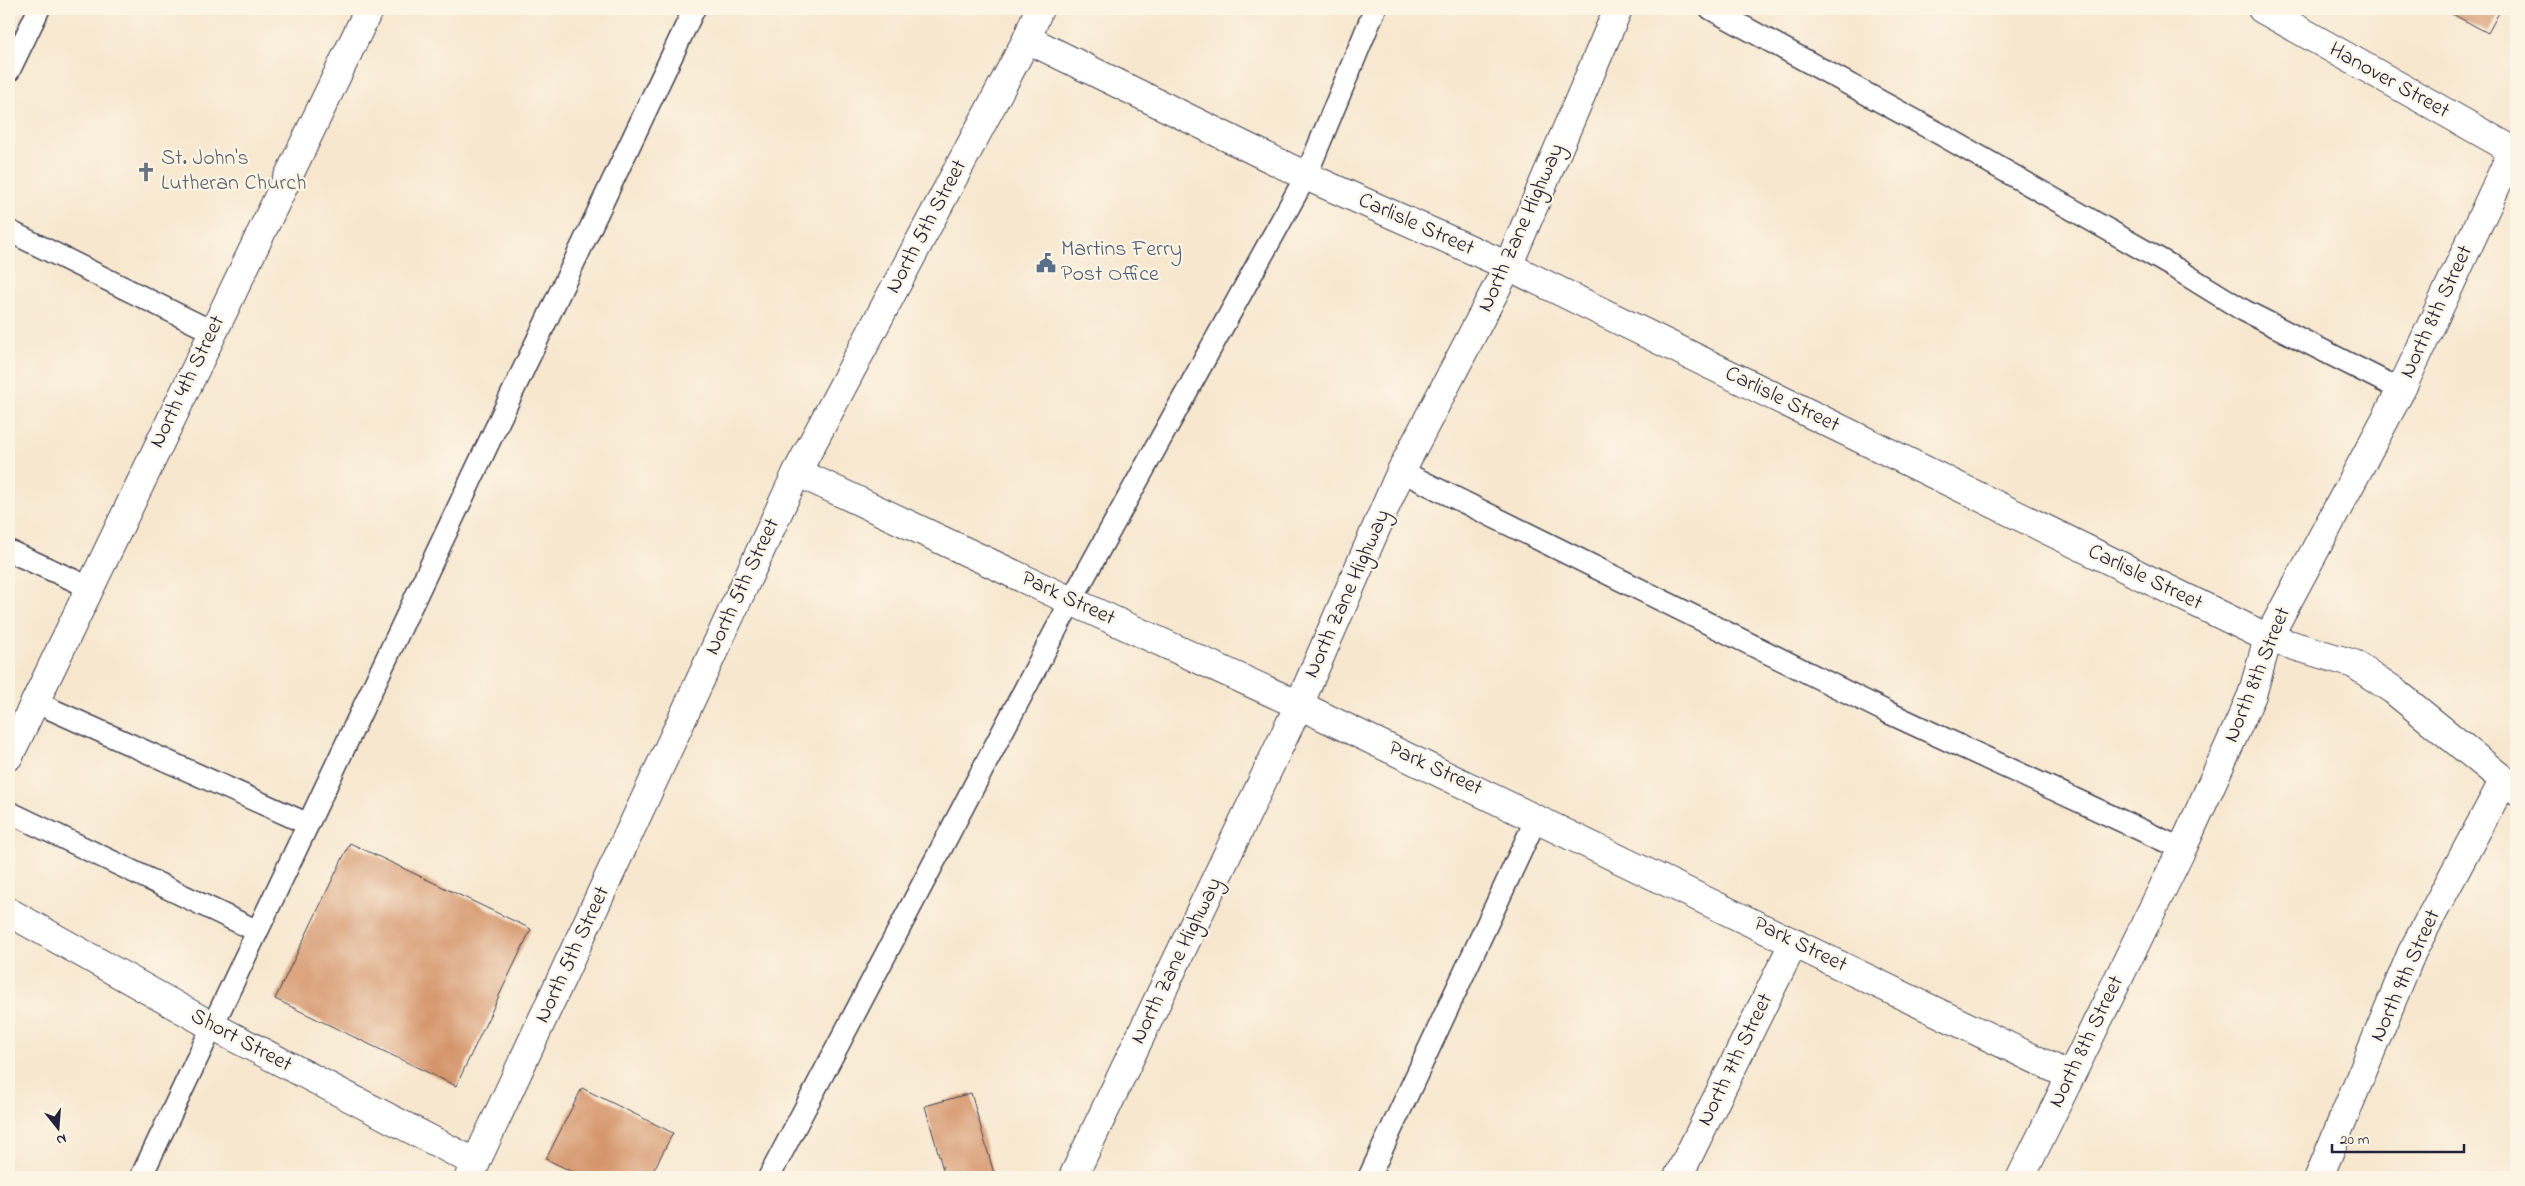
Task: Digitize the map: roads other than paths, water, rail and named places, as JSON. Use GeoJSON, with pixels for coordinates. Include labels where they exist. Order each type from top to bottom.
{"type":"FeatureCollection","features":[{"type":"Feature","properties":{"kind":"street","name":"North 4th Street"},"geometry":{"type":"LineString","coordinates":[[9,756],[89,587],[370,9]]}},
{"type":"Feature","properties":{"kind":"street","name":"North 5th Street"},"geometry":{"type":"LineString","coordinates":[[473,1170],[797,472],[1027,39],[1038,9]]}},
{"type":"Feature","properties":{"kind":"street","name":"North Zane Highway"},"geometry":{"type":"LineString","coordinates":[[1073,1177],[1299,705],[1401,471],[1508,266],[1618,9]]}},
{"type":"Feature","properties":{"kind":"street","name":"Hanover Street"},"geometry":{"type":"LineString","coordinates":[[2262,9],[2515,151]]}},
{"type":"Feature","properties":{"kind":"street","name":"Carlisle Street"},"geometry":{"type":"LineString","coordinates":[[1027,39],[1306,176],[1508,266],[2268,638],[2354,664],[2393,690],[2510,785]]}},
{"type":"Feature","properties":{"kind":"street","name":"North 8th Street"},"geometry":{"type":"LineString","coordinates":[[2021,1177],[2182,849],[2252,696],[2268,638],[2401,390],[2515,151]]}},
{"type":"Feature","properties":{"kind":"street","name":"Park Street"},"geometry":{"type":"LineString","coordinates":[[797,472],[1071,601],[1299,705],[2070,1076]]}},
{"type":"Feature","properties":{"kind":"street","name":"North 9th Street"},"geometry":{"type":"LineString","coordinates":[[2319,1177],[2412,952],[2510,785]]}},
{"type":"Feature","properties":{"kind":"street","name":"Short Street"},"geometry":{"type":"LineString","coordinates":[[9,912],[473,1170]]}},
{"type":"Feature","properties":{"kind":"street","name":"North 7th Street"},"geometry":{"type":"LineString","coordinates":[[1678,1177],[1794,942]]}},
{"type":"Feature","properties":{"kind":"lane"},"geometry":{"type":"LineString","coordinates":[[9,71],[39,9]]}},
{"type":"Feature","properties":{"kind":"lane"},"geometry":{"type":"LineString","coordinates":[[140,1177],[694,9]]}},
{"type":"Feature","properties":{"kind":"lane"},"geometry":{"type":"LineString","coordinates":[[769,1177],[1071,601],[1306,176],[1375,9]]}},
{"type":"Feature","properties":{"kind":"lane"},"geometry":{"type":"LineString","coordinates":[[1711,9],[1950,140],[2175,268],[2242,310],[2401,390]]}},
{"type":"Feature","properties":{"kind":"lane"},"geometry":{"type":"LineString","coordinates":[[9,231],[213,332]]}},
{"type":"Feature","properties":{"kind":"lane"},"geometry":{"type":"LineString","coordinates":[[1401,471],[1887,712],[2182,849]]}},
{"type":"Feature","properties":{"kind":"lane"},"geometry":{"type":"LineString","coordinates":[[9,551],[89,587]]}},
{"type":"Feature","properties":{"kind":"lane"},"geometry":{"type":"LineString","coordinates":[[35,702],[308,824]]}},
{"type":"Feature","properties":{"kind":"lane"},"geometry":{"type":"LineString","coordinates":[[9,812],[257,931]]}},
{"type":"Feature","properties":{"kind":"lane"},"geometry":{"type":"LineString","coordinates":[[1369,1177],[1537,818]]}},
{"type":"Feature","properties":{"kind":"place","name":"St. John's Lutheran Church"},"geometry":{"type":"Point","coordinates":[146,172]}},
{"type":"Feature","properties":{"kind":"place","name":"Martins Ferry Post Office"},"geometry":{"type":"Point","coordinates":[1046,263]}}]}
